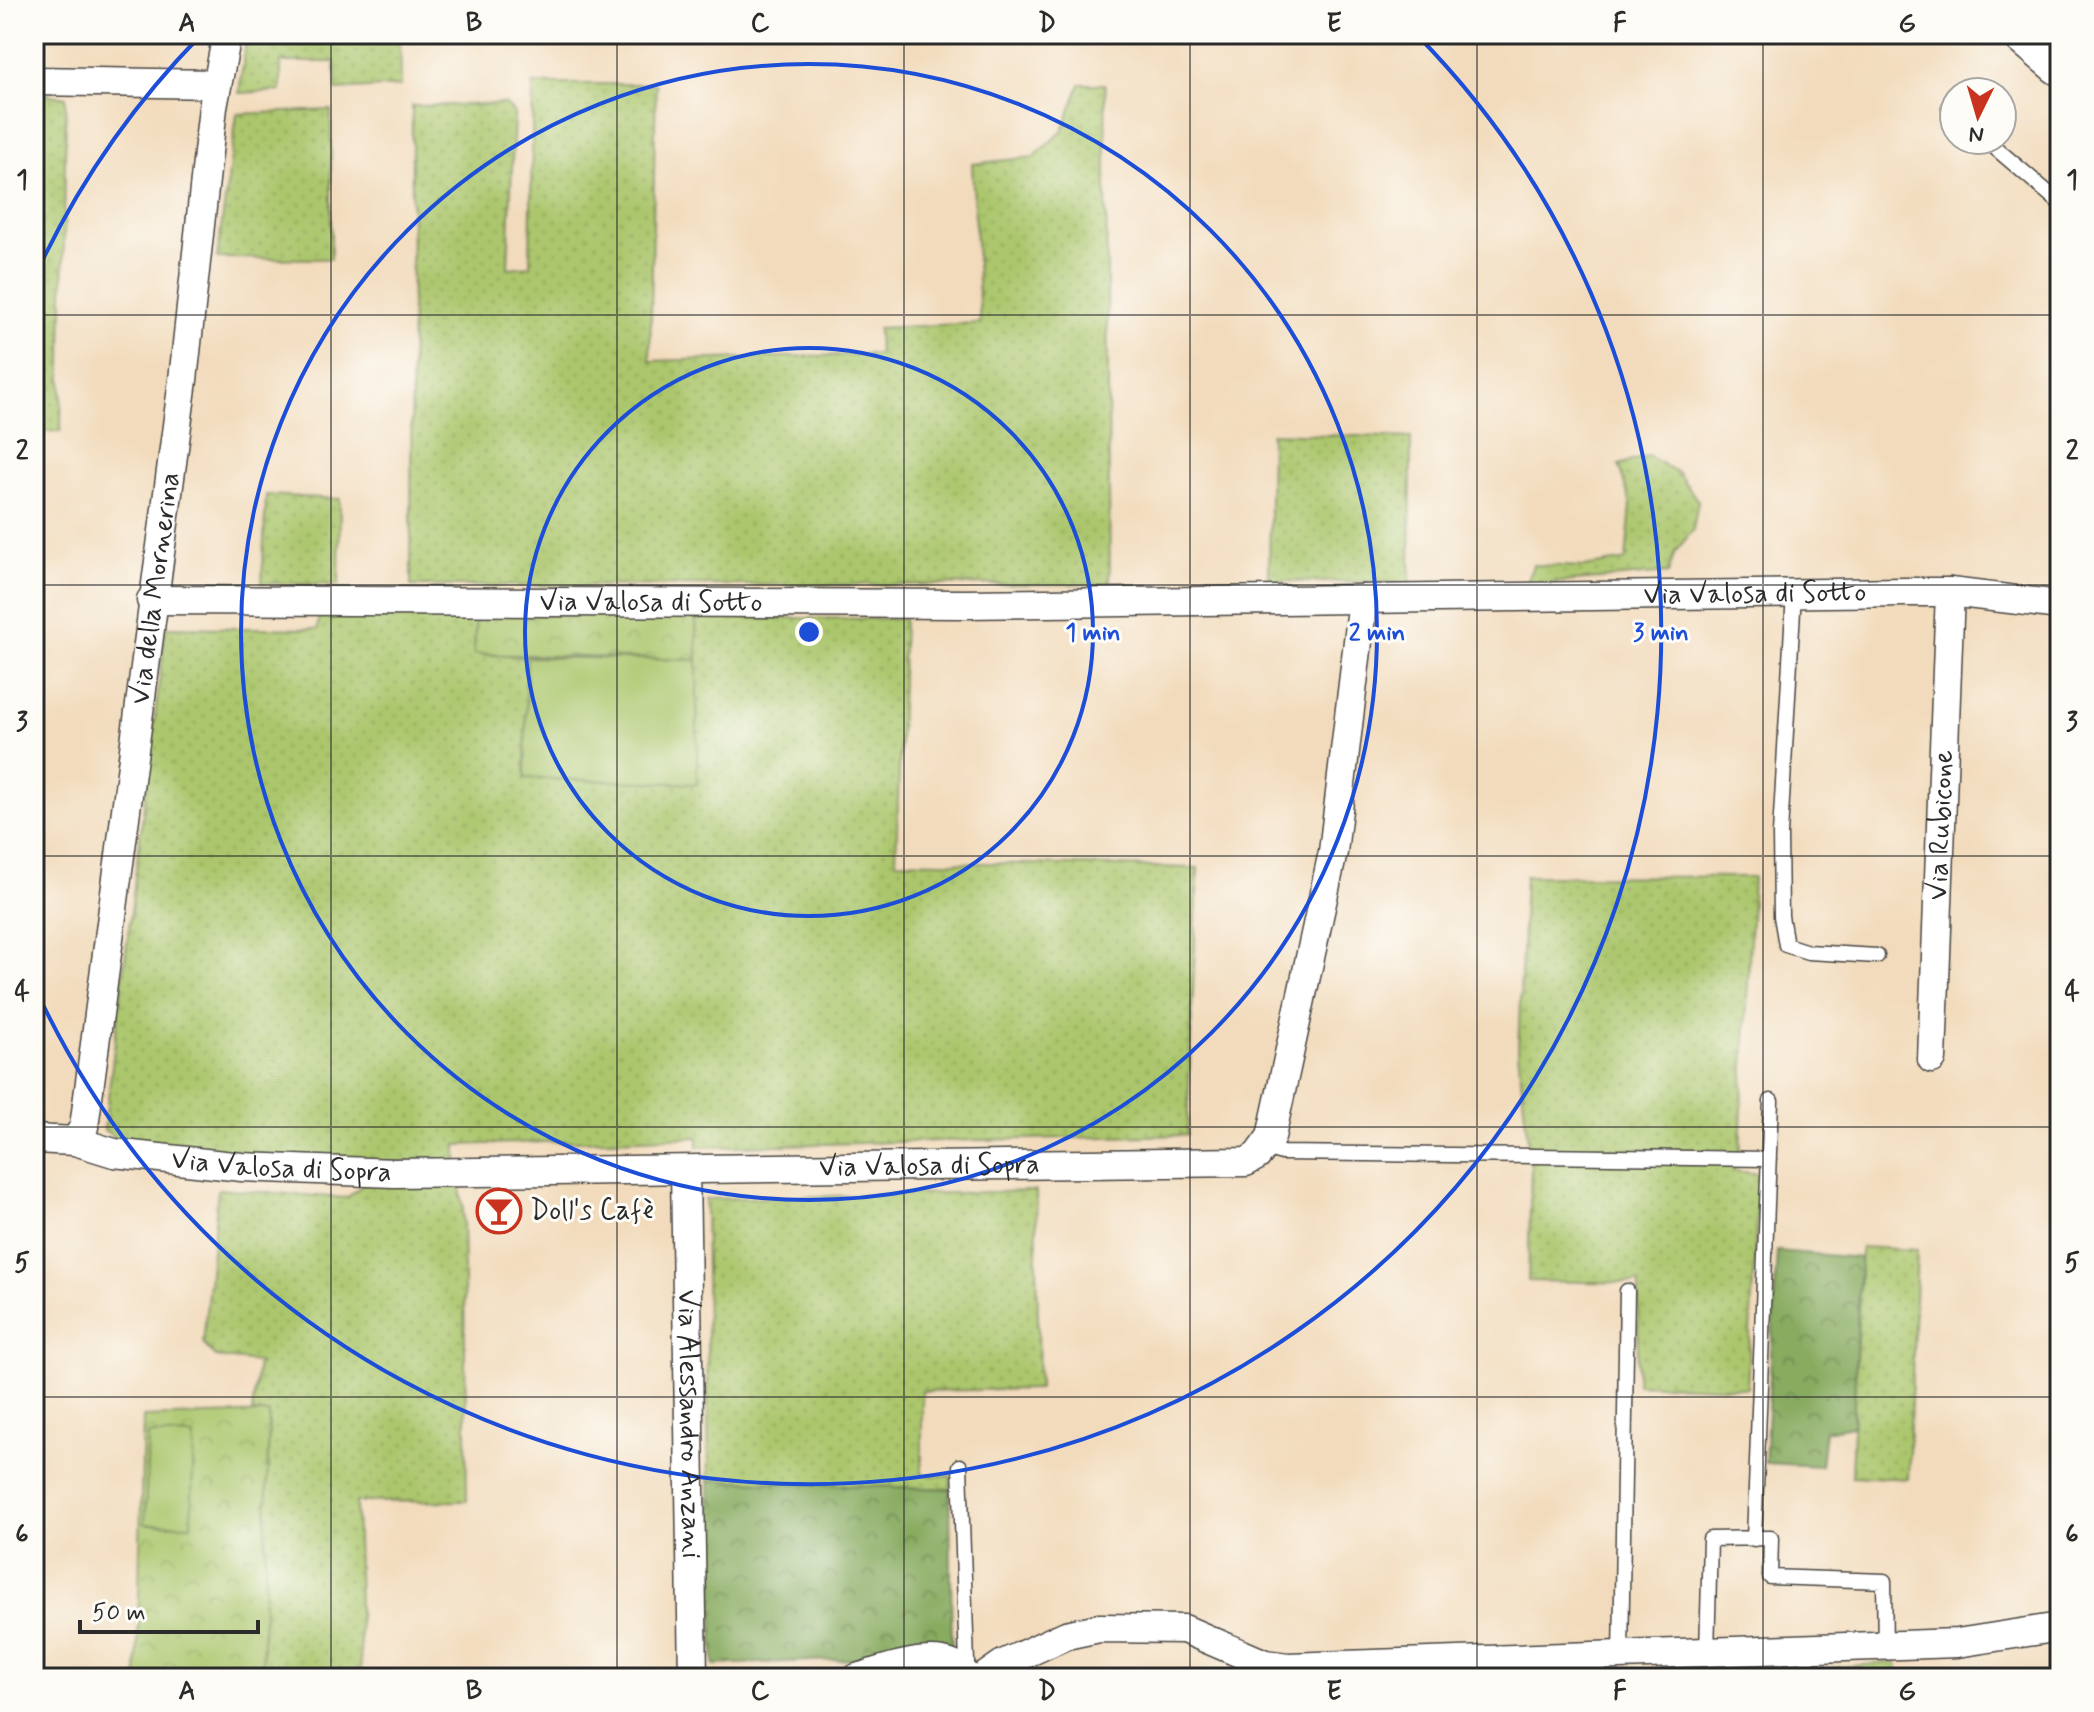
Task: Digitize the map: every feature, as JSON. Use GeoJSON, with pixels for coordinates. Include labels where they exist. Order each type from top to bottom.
{"type":"FeatureCollection","features":[{"type":"Feature","properties":{"kind":"highway"},"geometry":{"type":"LineString","coordinates":[[2026,34],[2060,63]]}},
{"type":"Feature","properties":{"kind":"street","name":"Via della Mornerina"},"geometry":{"type":"LineString","coordinates":[[75,1141],[84,1127],[151,600],[183,380],[216,84],[227,34]]}},
{"type":"Feature","properties":{"kind":"street"},"geometry":{"type":"LineString","coordinates":[[38,81],[216,84]]}},
{"type":"Feature","properties":{"kind":"street","name":"Via Valosa di Sotto"},"geometry":{"type":"LineString","coordinates":[[151,600],[965,604],[1950,592],[2060,605]]}},
{"type":"Feature","properties":{"kind":"street","name":"Via Rubicone"},"geometry":{"type":"LineString","coordinates":[[1932,1059],[1950,592]]}},
{"type":"Feature","properties":{"kind":"street"},"geometry":{"type":"LineString","coordinates":[[1265,1148],[1275,1122],[1333,852],[1363,599]]}},
{"type":"Feature","properties":{"kind":"street","name":"Via Valosa di Sopra"},"geometry":{"type":"LineString","coordinates":[[34,1139],[75,1141],[114,1153],[242,1167],[394,1173],[1236,1164],[1246,1162],[1265,1148]]}},
{"type":"Feature","properties":{"kind":"street","name":"Via Alessandro Anzani"},"geometry":{"type":"LineString","coordinates":[[685,1170],[693,1678]]}},
{"type":"Feature","properties":{"kind":"street"},"geometry":{"type":"LineString","coordinates":[[916,1678],[926,1667],[976,1667],[1079,1631],[1165,1627],[1184,1629],[1277,1667],[1508,1669],[1621,1657],[1957,1643],[2060,1627]]}},
{"type":"Feature","properties":{"kind":"street"},"geometry":{"type":"LineString","coordinates":[[857,1678],[900,1665],[976,1667]]}},
{"type":"Feature","properties":{"kind":"lane"},"geometry":{"type":"LineString","coordinates":[[2005,156],[2060,203]]}},
{"type":"Feature","properties":{"kind":"lane"},"geometry":{"type":"LineString","coordinates":[[1794,593],[1780,834],[1781,916],[1786,945],[1808,952],[1877,956]]}},
{"type":"Feature","properties":{"kind":"lane"},"geometry":{"type":"LineString","coordinates":[[1754,1539],[1771,1101]]}},
{"type":"Feature","properties":{"kind":"lane"},"geometry":{"type":"LineString","coordinates":[[1265,1148],[1282,1153],[1769,1159]]}},
{"type":"Feature","properties":{"kind":"lane"},"geometry":{"type":"LineString","coordinates":[[1621,1657],[1627,1291]]}},
{"type":"Feature","properties":{"kind":"lane"},"geometry":{"type":"LineString","coordinates":[[960,1466],[976,1667]]}},
{"type":"Feature","properties":{"kind":"lane"},"geometry":{"type":"LineString","coordinates":[[1707,1654],[1710,1539],[1771,1538],[1770,1577],[1884,1581],[1885,1647]]}},
{"type":"Feature","properties":{"kind":"green space"},"geometry":{"type":"Polygon","coordinates":[[[247,34],[400,34],[401,86],[336,90],[335,62],[281,62],[281,91],[239,93],[247,34]]]}},
{"type":"Feature","properties":{"kind":"green space"},"geometry":{"type":"Polygon","coordinates":[[[533,84],[656,84],[650,361],[879,354],[878,328],[980,323],[972,164],[1034,157],[1063,130],[1080,84],[1105,84],[1110,584],[411,586],[412,106],[505,104],[514,113],[508,268],[530,266],[533,84]]]}},
{"type":"Feature","properties":{"kind":"green space"},"geometry":{"type":"Polygon","coordinates":[[[34,93],[66,97],[61,431],[34,432],[34,93]]]}},
{"type":"Feature","properties":{"kind":"green space"},"geometry":{"type":"Polygon","coordinates":[[[331,110],[331,259],[217,258],[237,114],[331,110]]]}},
{"type":"Feature","properties":{"kind":"green space"},"geometry":{"type":"Polygon","coordinates":[[[1271,433],[1411,438],[1410,583],[1269,581],[1271,433]]]}},
{"type":"Feature","properties":{"kind":"green space"},"geometry":{"type":"Polygon","coordinates":[[[1648,456],[1678,473],[1698,501],[1693,530],[1675,552],[1668,573],[1526,585],[1533,565],[1584,567],[1626,560],[1631,505],[1619,465],[1648,456]]]}},
{"type":"Feature","properties":{"kind":"green space"},"geometry":{"type":"Polygon","coordinates":[[[266,495],[340,499],[339,585],[262,583],[266,495]]]}},
{"type":"Feature","properties":{"kind":"green space"},"geometry":{"type":"Polygon","coordinates":[[[476,614],[474,654],[527,657],[526,778],[697,783],[696,617],[904,619],[896,861],[1198,868],[1187,1135],[698,1147],[698,1137],[457,1145],[457,1162],[316,1162],[123,1142],[104,1130],[166,627],[318,629],[319,615],[476,614]]]}},
{"type":"Feature","properties":{"kind":"green space"},"geometry":{"type":"Polygon","coordinates":[[[476,614],[696,616],[697,660],[474,654],[476,614]]]}},
{"type":"Feature","properties":{"kind":"green space"},"geometry":{"type":"Polygon","coordinates":[[[527,657],[697,660],[697,784],[525,778],[527,657]]]}},
{"type":"Feature","properties":{"kind":"green space"},"geometry":{"type":"Polygon","coordinates":[[[1525,876],[1753,877],[1740,1149],[1734,1171],[1759,1174],[1747,1388],[1637,1384],[1639,1283],[1528,1281],[1531,1168],[1518,1052],[1525,876]]]}},
{"type":"Feature","properties":{"kind":"green space"},"geometry":{"type":"Polygon","coordinates":[[[364,1183],[460,1187],[463,1207],[467,1501],[356,1502],[361,1678],[262,1678],[269,1413],[252,1413],[258,1362],[216,1357],[203,1344],[218,1189],[347,1198],[364,1183]]]}},
{"type":"Feature","properties":{"kind":"green space"},"geometry":{"type":"Polygon","coordinates":[[[1036,1191],[1039,1389],[922,1391],[922,1474],[951,1476],[950,1489],[709,1480],[705,1199],[1036,1191]]]}},
{"type":"Feature","properties":{"kind":"green space"},"geometry":{"type":"Polygon","coordinates":[[[1861,1247],[1917,1250],[1908,1479],[1851,1476],[1861,1247]]]}},
{"type":"Feature","properties":{"kind":"green space"},"geometry":{"type":"Polygon","coordinates":[[[1777,1251],[1860,1258],[1853,1426],[1825,1431],[1821,1466],[1765,1463],[1777,1251]]]}},
{"type":"Feature","properties":{"kind":"green space"},"geometry":{"type":"Polygon","coordinates":[[[269,1413],[262,1678],[137,1678],[143,1417],[269,1413]]]}},
{"type":"Feature","properties":{"kind":"green space"},"geometry":{"type":"Polygon","coordinates":[[[148,1434],[194,1436],[191,1525],[145,1524],[148,1434]]]}},
{"type":"Feature","properties":{"kind":"green space"},"geometry":{"type":"Polygon","coordinates":[[[709,1480],[950,1489],[952,1655],[714,1665],[709,1480]]]}},
{"type":"Feature","properties":{"kind":"green space"},"geometry":{"type":"Polygon","coordinates":[[[1897,1662],[1899,1678],[1807,1678],[1805,1670],[1897,1662]]]}},
{"type":"Feature","properties":{"kind":"place","name":"Doll's Cafè"},"geometry":{"type":"Point","coordinates":[499,1211]}}]}
